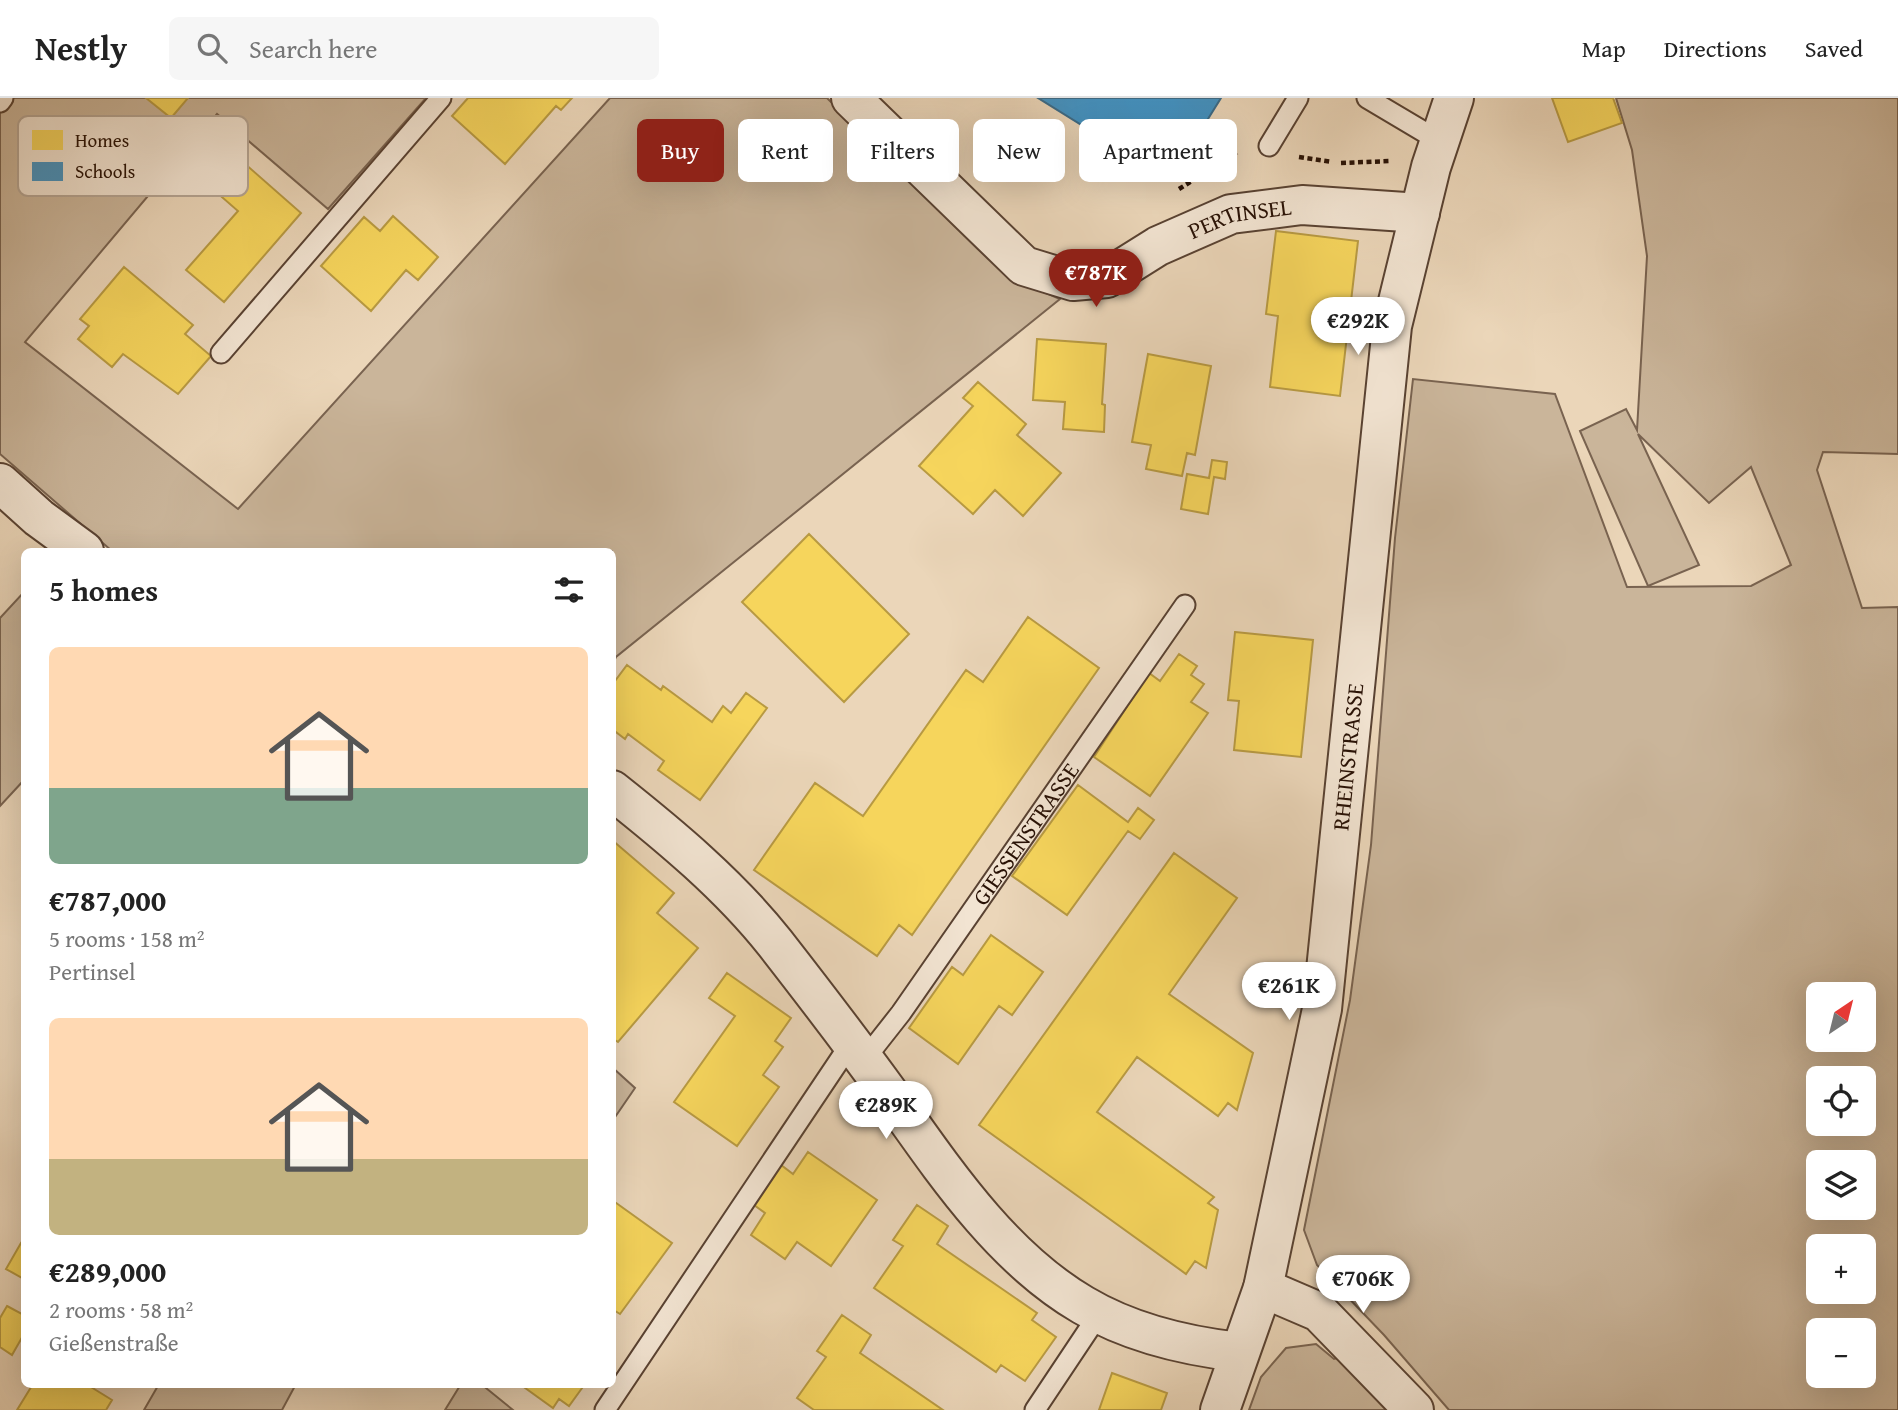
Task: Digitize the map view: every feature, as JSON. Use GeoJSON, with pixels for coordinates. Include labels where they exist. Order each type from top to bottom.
{"type":"FeatureCollection","features":[{"type":"Feature","properties":{"kind":"street","name":"PERTINSEL"},"geometry":{"type":"LineString","coordinates":[[851,98],[1024,266],[1073,281],[1107,278],[1158,246],[1231,214],[1301,205],[1420,213]]}},
{"type":"Feature","properties":{"kind":"street","name":"RHEINSTRASSE"},"geometry":{"type":"LineString","coordinates":[[1220,1410],[1263,1288],[1322,1009],[1391,326],[1420,213],[1454,98]]}},
{"type":"Feature","properties":{"kind":"street"},"geometry":{"type":"LineString","coordinates":[[0,483],[39,519],[79,548]]}},
{"type":"Feature","properties":{"kind":"street"},"geometry":{"type":"LineString","coordinates":[[616,794],[738,901],[858,1052],[951,1180],[1001,1237],[1041,1275],[1099,1314],[1194,1347],[1240,1352]]}},
{"type":"Feature","properties":{"kind":"street"},"geometry":{"type":"LineString","coordinates":[[1263,1288],[1319,1312],[1414,1410]]}},
{"type":"Feature","properties":{"kind":"lane"},"geometry":{"type":"LineString","coordinates":[[221,353],[441,98]]}},
{"type":"Feature","properties":{"kind":"lane"},"geometry":{"type":"LineString","coordinates":[[1269,146],[1298,98]]}},
{"type":"Feature","properties":{"kind":"lane"},"geometry":{"type":"LineString","coordinates":[[1367,98],[1441,142]]}},
{"type":"Feature","properties":{"kind":"lane","name":"GIESSENSTRASSE"},"geometry":{"type":"LineString","coordinates":[[605,1410],[858,1052],[901,1013],[1185,605]]}},
{"type":"Feature","properties":{"kind":"lane"},"geometry":{"type":"LineString","coordinates":[[1035,1410],[1099,1314]]}},
{"type":"Feature","properties":{"kind":"shaded area"},"geometry":{"type":"Polygon","coordinates":[[[0,98],[426,98],[328,209],[248,141],[248,116],[18,116],[18,196],[148,196],[25,342],[238,509],[610,98],[827,98],[848,119],[847,182],[911,182],[978,249],[1013,279],[1060,299],[616,657],[616,548],[109,548],[0,454],[0,98]]]}},
{"type":"Feature","properties":{"kind":"shaded area"},"geometry":{"type":"Polygon","coordinates":[[[1616,98],[1898,98],[1898,454],[1823,452],[1817,470],[1862,608],[1898,607],[1898,1410],[1449,1410],[1384,1335],[1317,1265],[1304,1230],[1350,1000],[1371,845],[1395,538],[1413,379],[1555,394],[1627,587],[1751,586],[1791,565],[1751,467],[1709,503],[1638,434],[1699,565],[1648,586],[1580,431],[1626,409],[1637,430],[1647,256],[1632,150],[1616,98]]]}},
{"type":"Feature","properties":{"kind":"shaded area"},"geometry":{"type":"Polygon","coordinates":[[[21,595],[21,783],[0,806],[0,618],[21,595]]]}},
{"type":"Feature","properties":{"kind":"shaded area"},"geometry":{"type":"Polygon","coordinates":[[[616,1071],[635,1088],[616,1116],[616,1071]]]}},
{"type":"Feature","properties":{"kind":"shaded area"},"geometry":{"type":"Polygon","coordinates":[[[1316,1344],[1334,1359],[1345,1356],[1392,1410],[1249,1410],[1261,1377],[1286,1348],[1316,1344]]]}},
{"type":"Feature","properties":{"kind":"shaded area"},"geometry":{"type":"Polygon","coordinates":[[[157,1388],[294,1388],[282,1410],[144,1410],[157,1388]]]}},
{"type":"Feature","properties":{"kind":"shaded area"},"geometry":{"type":"Polygon","coordinates":[[[459,1388],[486,1388],[513,1410],[445,1410],[459,1388]]]}},
{"type":"Feature","properties":{"kind":"building: Homes"},"geometry":{"type":"Polygon","coordinates":[[[146,98],[188,98],[173,116],[168,116],[146,98]]]}},
{"type":"Feature","properties":{"kind":"building: Homes"},"geometry":{"type":"Polygon","coordinates":[[[468,98],[572,98],[561,110],[556,106],[505,164],[452,116],[468,98]]]}},
{"type":"Feature","properties":{"kind":"building: Homes"},"geometry":{"type":"Polygon","coordinates":[[[1552,98],[1613,98],[1622,123],[1568,142],[1552,98]]]}},
{"type":"Feature","properties":{"kind":"building: Homes"},"geometry":{"type":"Polygon","coordinates":[[[248,166],[301,213],[224,302],[186,270],[238,211],[221,196],[248,196],[248,166]]]}},
{"type":"Feature","properties":{"kind":"building: Homes"},"geometry":{"type":"Polygon","coordinates":[[[393,216],[438,257],[418,280],[406,270],[371,311],[321,266],[364,217],[380,231],[393,216]]]}},
{"type":"Feature","properties":{"kind":"building: Homes"},"geometry":{"type":"Polygon","coordinates":[[[1276,231],[1358,241],[1340,396],[1270,387],[1278,316],[1266,314],[1276,231]]]}},
{"type":"Feature","properties":{"kind":"building: Homes"},"geometry":{"type":"Polygon","coordinates":[[[124,267],[193,325],[185,334],[211,356],[178,394],[123,354],[112,367],[78,339],[89,326],[80,319],[124,267]]]}},
{"type":"Feature","properties":{"kind":"building: Homes"},"geometry":{"type":"Polygon","coordinates":[[[1037,339],[1106,344],[1102,404],[1105,405],[1104,432],[1063,429],[1065,402],[1033,400],[1037,339]]]}},
{"type":"Feature","properties":{"kind":"building: Homes"},"geometry":{"type":"Polygon","coordinates":[[[1148,354],[1211,366],[1195,455],[1187,453],[1182,476],[1146,469],[1151,445],[1132,442],[1148,354]]]}},
{"type":"Feature","properties":{"kind":"building: Homes"},"geometry":{"type":"Polygon","coordinates":[[[978,382],[1026,424],[1017,435],[1061,473],[1023,516],[995,490],[973,514],[919,466],[973,406],[963,398],[978,382]]]}},
{"type":"Feature","properties":{"kind":"building: Homes"},"geometry":{"type":"Polygon","coordinates":[[[1212,460],[1227,462],[1225,479],[1214,477],[1208,514],[1181,509],[1187,474],[1209,478],[1212,460]]]}},
{"type":"Feature","properties":{"kind":"building: Homes"},"geometry":{"type":"Polygon","coordinates":[[[809,534],[909,634],[844,702],[742,602],[809,534]]]}},
{"type":"Feature","properties":{"kind":"building: Homes"},"geometry":{"type":"Polygon","coordinates":[[[1028,617],[1099,668],[912,935],[899,925],[877,956],[754,870],[815,783],[863,816],[966,670],[983,682],[1028,617]]]}},
{"type":"Feature","properties":{"kind":"building: Homes"},"geometry":{"type":"Polygon","coordinates":[[[1235,632],[1313,640],[1301,757],[1234,750],[1239,701],[1228,700],[1235,632]]]}},
{"type":"Feature","properties":{"kind":"building: Homes"},"geometry":{"type":"Polygon","coordinates":[[[1179,654],[1197,666],[1191,675],[1204,684],[1191,702],[1208,713],[1150,796],[1094,757],[1149,673],[1160,681],[1179,654]]]}},
{"type":"Feature","properties":{"kind":"building: Homes"},"geometry":{"type":"Polygon","coordinates":[[[627,665],[661,690],[663,686],[712,722],[723,706],[731,713],[746,693],[767,708],[700,800],[658,770],[664,761],[628,734],[625,739],[616,732],[616,680],[627,665]]]}},
{"type":"Feature","properties":{"kind":"building: Homes"},"geometry":{"type":"Polygon","coordinates":[[[1078,785],[1128,822],[1138,808],[1154,820],[1140,839],[1128,831],[1067,915],[1012,876],[1078,785]]]}},
{"type":"Feature","properties":{"kind":"building: Homes"},"geometry":{"type":"Polygon","coordinates":[[[616,843],[674,893],[657,913],[698,948],[618,1042],[616,843]]]}},
{"type":"Feature","properties":{"kind":"building: Homes"},"geometry":{"type":"Polygon","coordinates":[[[1174,853],[1237,898],[1169,994],[1253,1053],[1237,1110],[1228,1103],[1218,1116],[1137,1057],[1097,1112],[1214,1197],[1208,1203],[1218,1210],[1206,1268],[1195,1261],[1186,1274],[979,1125],[1174,853]]]}},
{"type":"Feature","properties":{"kind":"building: Homes"},"geometry":{"type":"Polygon","coordinates":[[[991,935],[1043,972],[1012,1015],[999,1006],[958,1064],[909,1028],[952,967],[963,975],[991,935]]]}},
{"type":"Feature","properties":{"kind":"building: Homes"},"geometry":{"type":"Polygon","coordinates":[[[727,973],[791,1018],[775,1041],[783,1047],[763,1075],[779,1087],[737,1146],[674,1102],[735,1016],[709,998],[727,973]]]}},
{"type":"Feature","properties":{"kind":"building: Homes"},"geometry":{"type":"Polygon","coordinates":[[[808,1152],[877,1200],[831,1266],[797,1242],[785,1259],[751,1235],[765,1213],[754,1205],[781,1165],[793,1174],[808,1152]]]}},
{"type":"Feature","properties":{"kind":"building: Homes"},"geometry":{"type":"Polygon","coordinates":[[[616,1203],[672,1243],[620,1314],[616,1312],[616,1203]]]}},
{"type":"Feature","properties":{"kind":"building: Homes"},"geometry":{"type":"Polygon","coordinates":[[[917,1205],[948,1226],[937,1244],[1037,1313],[1032,1320],[1056,1337],[1025,1381],[1001,1365],[996,1372],[874,1288],[903,1246],[893,1240],[917,1205]]]}},
{"type":"Feature","properties":{"kind":"building: Homes"},"geometry":{"type":"Polygon","coordinates":[[[21,1243],[21,1277],[6,1269],[21,1243]]]}},
{"type":"Feature","properties":{"kind":"building: Homes"},"geometry":{"type":"Polygon","coordinates":[[[7,1306],[21,1313],[21,1339],[12,1355],[0,1347],[0,1318],[7,1306]]]}},
{"type":"Feature","properties":{"kind":"building: Homes"},"geometry":{"type":"Polygon","coordinates":[[[842,1315],[871,1335],[860,1353],[943,1410],[814,1410],[797,1398],[826,1357],[817,1351],[842,1315]]]}},
{"type":"Feature","properties":{"kind":"building: Homes"},"geometry":{"type":"Polygon","coordinates":[[[1112,1373],[1167,1393],[1161,1410],[1099,1410],[1112,1373]]]}},
{"type":"Feature","properties":{"kind":"building: Homes"},"geometry":{"type":"Polygon","coordinates":[[[31,1388],[92,1388],[112,1400],[106,1410],[17,1410],[31,1388]]]}},
{"type":"Feature","properties":{"kind":"building: Homes"},"geometry":{"type":"Polygon","coordinates":[[[525,1388],[582,1388],[569,1406],[559,1399],[553,1408],[525,1388]]]}},
{"type":"Feature","properties":{"kind":"building: Schools"},"geometry":{"type":"Polygon","coordinates":[[[1038,98],[1221,98],[1208,119],[1079,119],[1079,123],[1038,98]]]}}]}
